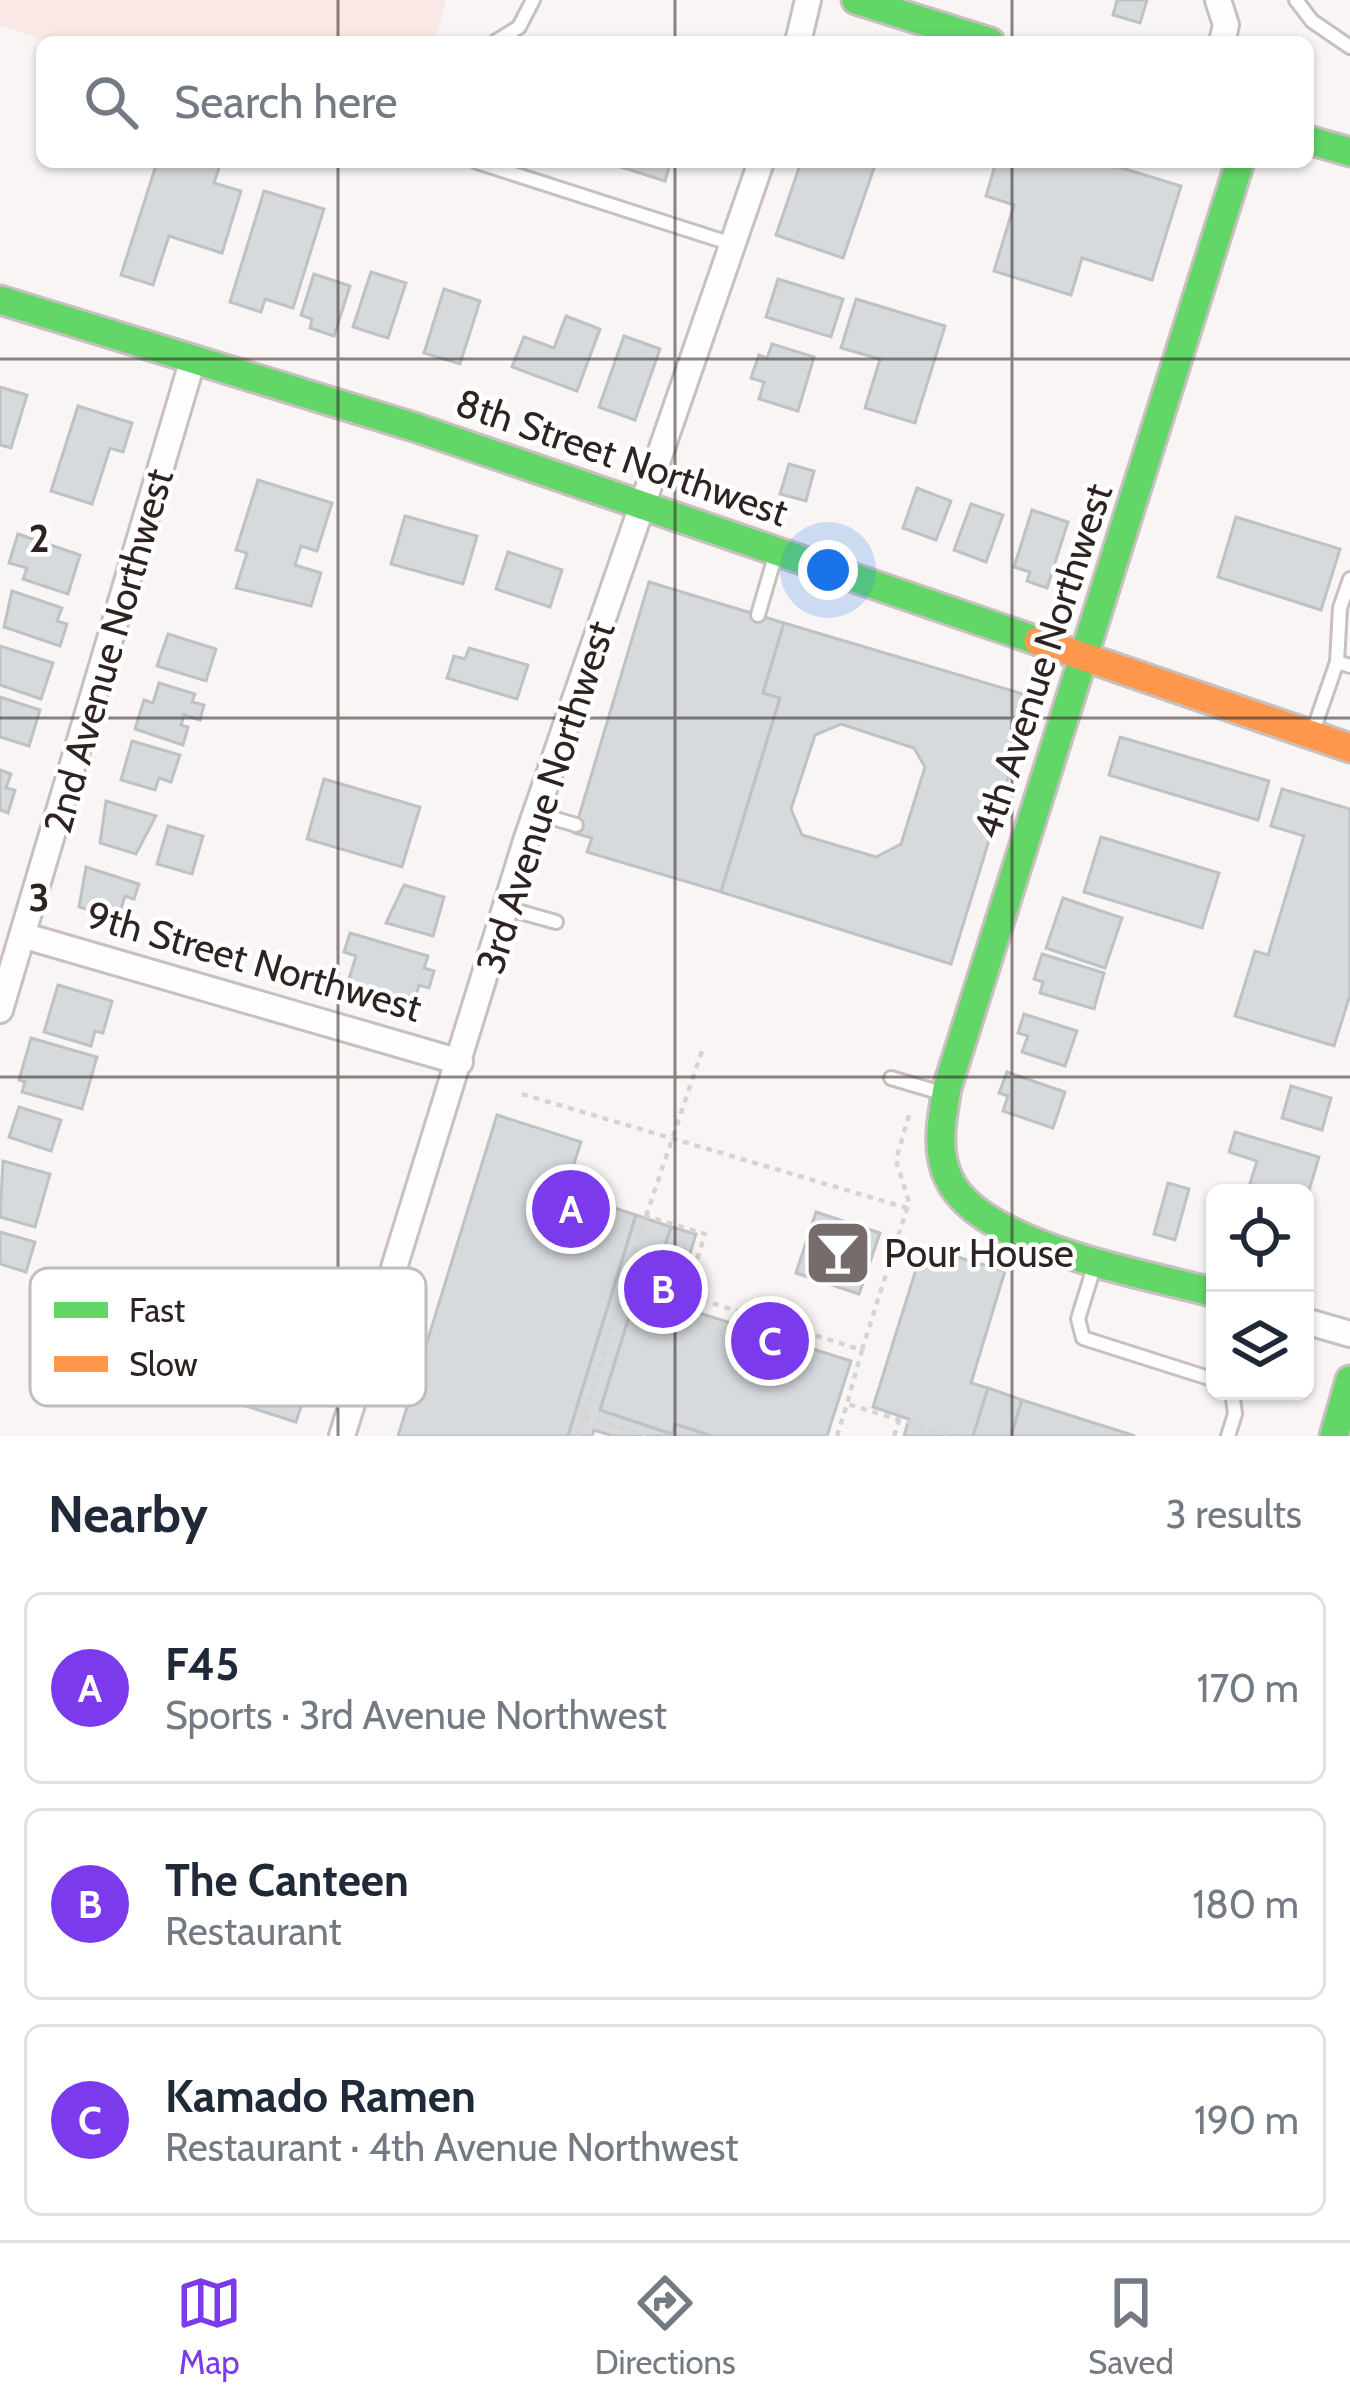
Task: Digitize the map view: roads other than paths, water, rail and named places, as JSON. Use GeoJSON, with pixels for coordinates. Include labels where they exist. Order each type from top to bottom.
{"type":"FeatureCollection","features":[{"type":"Feature","properties":{"kind":"street"},"geometry":{"type":"LineString","coordinates":[[799,36],[808,0]]}},
{"type":"Feature","properties":{"kind":"street"},"geometry":{"type":"LineString","coordinates":[[856,0],[971,36]]}},
{"type":"Feature","properties":{"kind":"street"},"geometry":{"type":"LineString","coordinates":[[1218,0],[1226,25],[1223,36]]}},
{"type":"Feature","properties":{"kind":"street"},"geometry":{"type":"LineString","coordinates":[[1314,142],[1350,152]]}},
{"type":"Feature","properties":{"kind":"street","name":"3rd Avenue Northwest"},"geometry":{"type":"LineString","coordinates":[[395,1268],[536,813],[759,168]]}},
{"type":"Feature","properties":{"kind":"street","name":"4th Avenue Northwest"},"geometry":{"type":"LineString","coordinates":[[1097,1257],[982,1215],[951,1185],[938,1138],[946,1094],[1238,168]]}},
{"type":"Feature","properties":{"kind":"street","name":"8th Street Northwest"},"geometry":{"type":"LineString","coordinates":[[0,300],[642,505],[1350,748]]}},
{"type":"Feature","properties":{"kind":"street","name":"2nd Avenue Northwest"},"geometry":{"type":"LineString","coordinates":[[0,1010],[193,359]]}},
{"type":"Feature","properties":{"kind":"street","name":"9th Street Northwest"},"geometry":{"type":"LineString","coordinates":[[25,936],[460,1062]]}},
{"type":"Feature","properties":{"kind":"street"},"geometry":{"type":"LineString","coordinates":[[1097,1257],[1212,1292]]}},
{"type":"Feature","properties":{"kind":"street"},"geometry":{"type":"LineString","coordinates":[[1314,1324],[1350,1334]]}},
{"type":"Feature","properties":{"kind":"street"},"geometry":{"type":"LineString","coordinates":[[1334,1436],[1350,1380]]}},
{"type":"Feature","properties":{"kind":"street","name":"3rd Avenue Northwest"},"geometry":{"type":"LineString","coordinates":[[342,1436],[351,1406]]}},
{"type":"Feature","properties":{"kind":"lane"},"geometry":{"type":"LineString","coordinates":[[505,36],[519,27],[533,0]]}},
{"type":"Feature","properties":{"kind":"lane"},"geometry":{"type":"LineString","coordinates":[[1296,0],[1312,21],[1350,47]]}},
{"type":"Feature","properties":{"kind":"lane"},"geometry":{"type":"LineString","coordinates":[[496,168],[732,244]]}},
{"type":"Feature","properties":{"kind":"lane"},"geometry":{"type":"LineString","coordinates":[[758,615],[776,551]]}},
{"type":"Feature","properties":{"kind":"lane"},"geometry":{"type":"LineString","coordinates":[[1312,735],[1344,664],[1340,608],[1350,579]]}},
{"type":"Feature","properties":{"kind":"lane"},"geometry":{"type":"LineString","coordinates":[[536,813],[576,825]]}},
{"type":"Feature","properties":{"kind":"lane"},"geometry":{"type":"LineString","coordinates":[[506,908],[556,922]]}},
{"type":"Feature","properties":{"kind":"lane"},"geometry":{"type":"LineString","coordinates":[[891,1078],[946,1094]]}},
{"type":"Feature","properties":{"kind":"lane"},"geometry":{"type":"LineString","coordinates":[[1097,1257],[1078,1318],[1083,1338],[1206,1377]]}},
{"type":"Feature","properties":{"kind":"lane"},"geometry":{"type":"LineString","coordinates":[[1228,1436],[1235,1414],[1233,1400]]}},
{"type":"Feature","properties":{"kind":"place","name":"F45"},"geometry":{"type":"Point","coordinates":[571,1209]}},
{"type":"Feature","properties":{"kind":"place","name":"Pour House"},"geometry":{"type":"Point","coordinates":[838,1253]}},
{"type":"Feature","properties":{"kind":"place","name":"The Canteen"},"geometry":{"type":"Point","coordinates":[663,1289]}},
{"type":"Feature","properties":{"kind":"place","name":"Kamado Ramen"},"geometry":{"type":"Point","coordinates":[770,1341]}}]}
